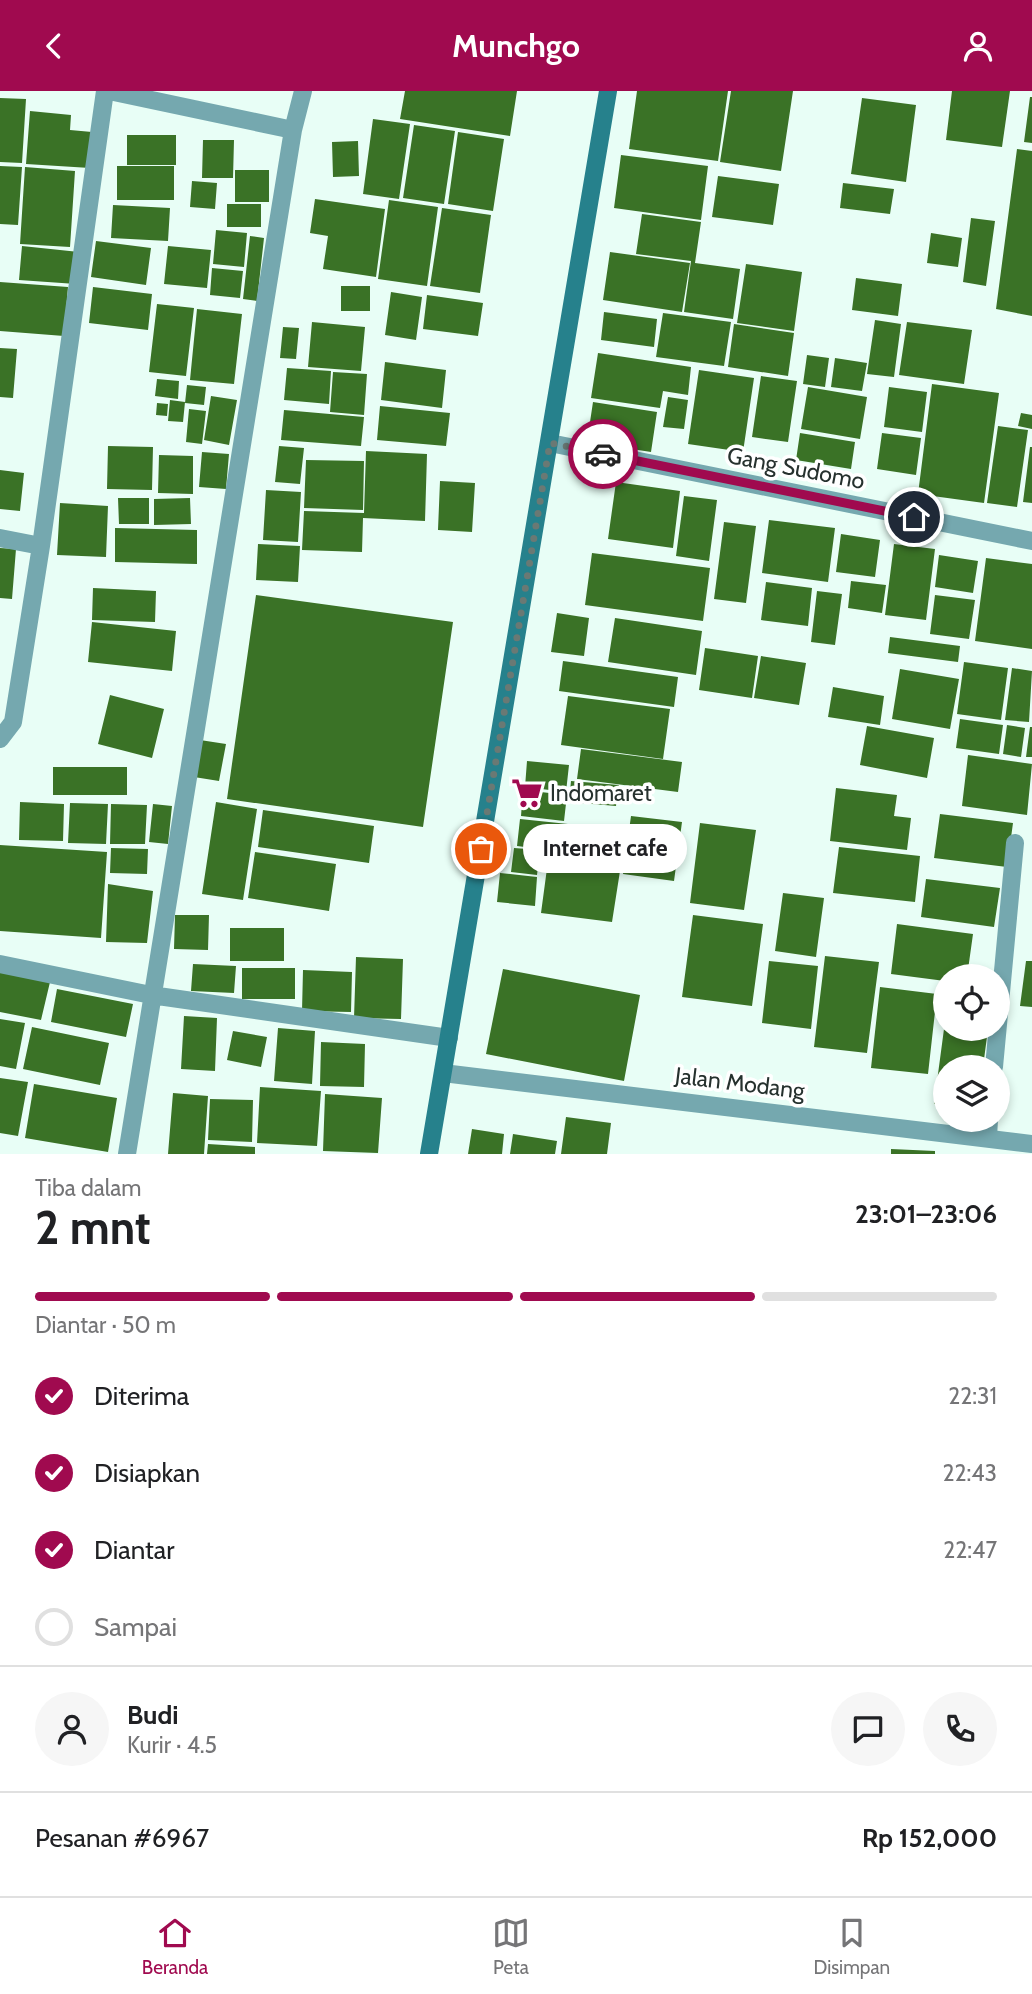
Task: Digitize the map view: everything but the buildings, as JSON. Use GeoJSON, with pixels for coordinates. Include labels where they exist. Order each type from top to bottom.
{"type":"FeatureCollection","features":[{"type":"Feature","properties":{"kind":"main road"},"geometry":{"type":"LineString","coordinates":[[429,1154],[608,91]]}},
{"type":"Feature","properties":{"kind":"street"},"geometry":{"type":"LineString","coordinates":[[0,739],[13,722],[107,91],[293,130]]}},
{"type":"Feature","properties":{"kind":"street"},"geometry":{"type":"LineString","coordinates":[[127,1154],[293,130],[303,91]]}},
{"type":"Feature","properties":{"kind":"street","name":"Gang Sudomo"},"geometry":{"type":"LineString","coordinates":[[550,443],[1032,541]]}},
{"type":"Feature","properties":{"kind":"street"},"geometry":{"type":"LineString","coordinates":[[0,538],[41,546]]}},
{"type":"Feature","properties":{"kind":"street"},"geometry":{"type":"LineString","coordinates":[[995,1055],[1014,843]]}},
{"type":"Feature","properties":{"kind":"street"},"geometry":{"type":"LineString","coordinates":[[0,964],[151,995],[449,1038]]}},
{"type":"Feature","properties":{"kind":"street","name":"Jalan Modang"},"geometry":{"type":"LineString","coordinates":[[443,1073],[933,1122]]}},
{"type":"Feature","properties":{"kind":"street","name":"Jalan Modang"},"geometry":{"type":"LineString","coordinates":[[999,1132],[1032,1144]]}},
{"type":"Feature","properties":{"kind":"way so far"},"geometry":{"type":"LineString","coordinates":[[481,849],[550,443],[603,454]]}},
{"type":"Feature","properties":{"kind":"place","name":"Indomaret"},"geometry":{"type":"Point","coordinates":[527,793]}},
{"type":"Feature","properties":{"kind":"place","name":"Internet cafe"},"geometry":{"type":"Point","coordinates":[481,849]}},
{"type":"Feature","properties":{"kind":"route"},"geometry":{"type":"LineString","coordinates":[[603,454],[914,517]]}}]}
